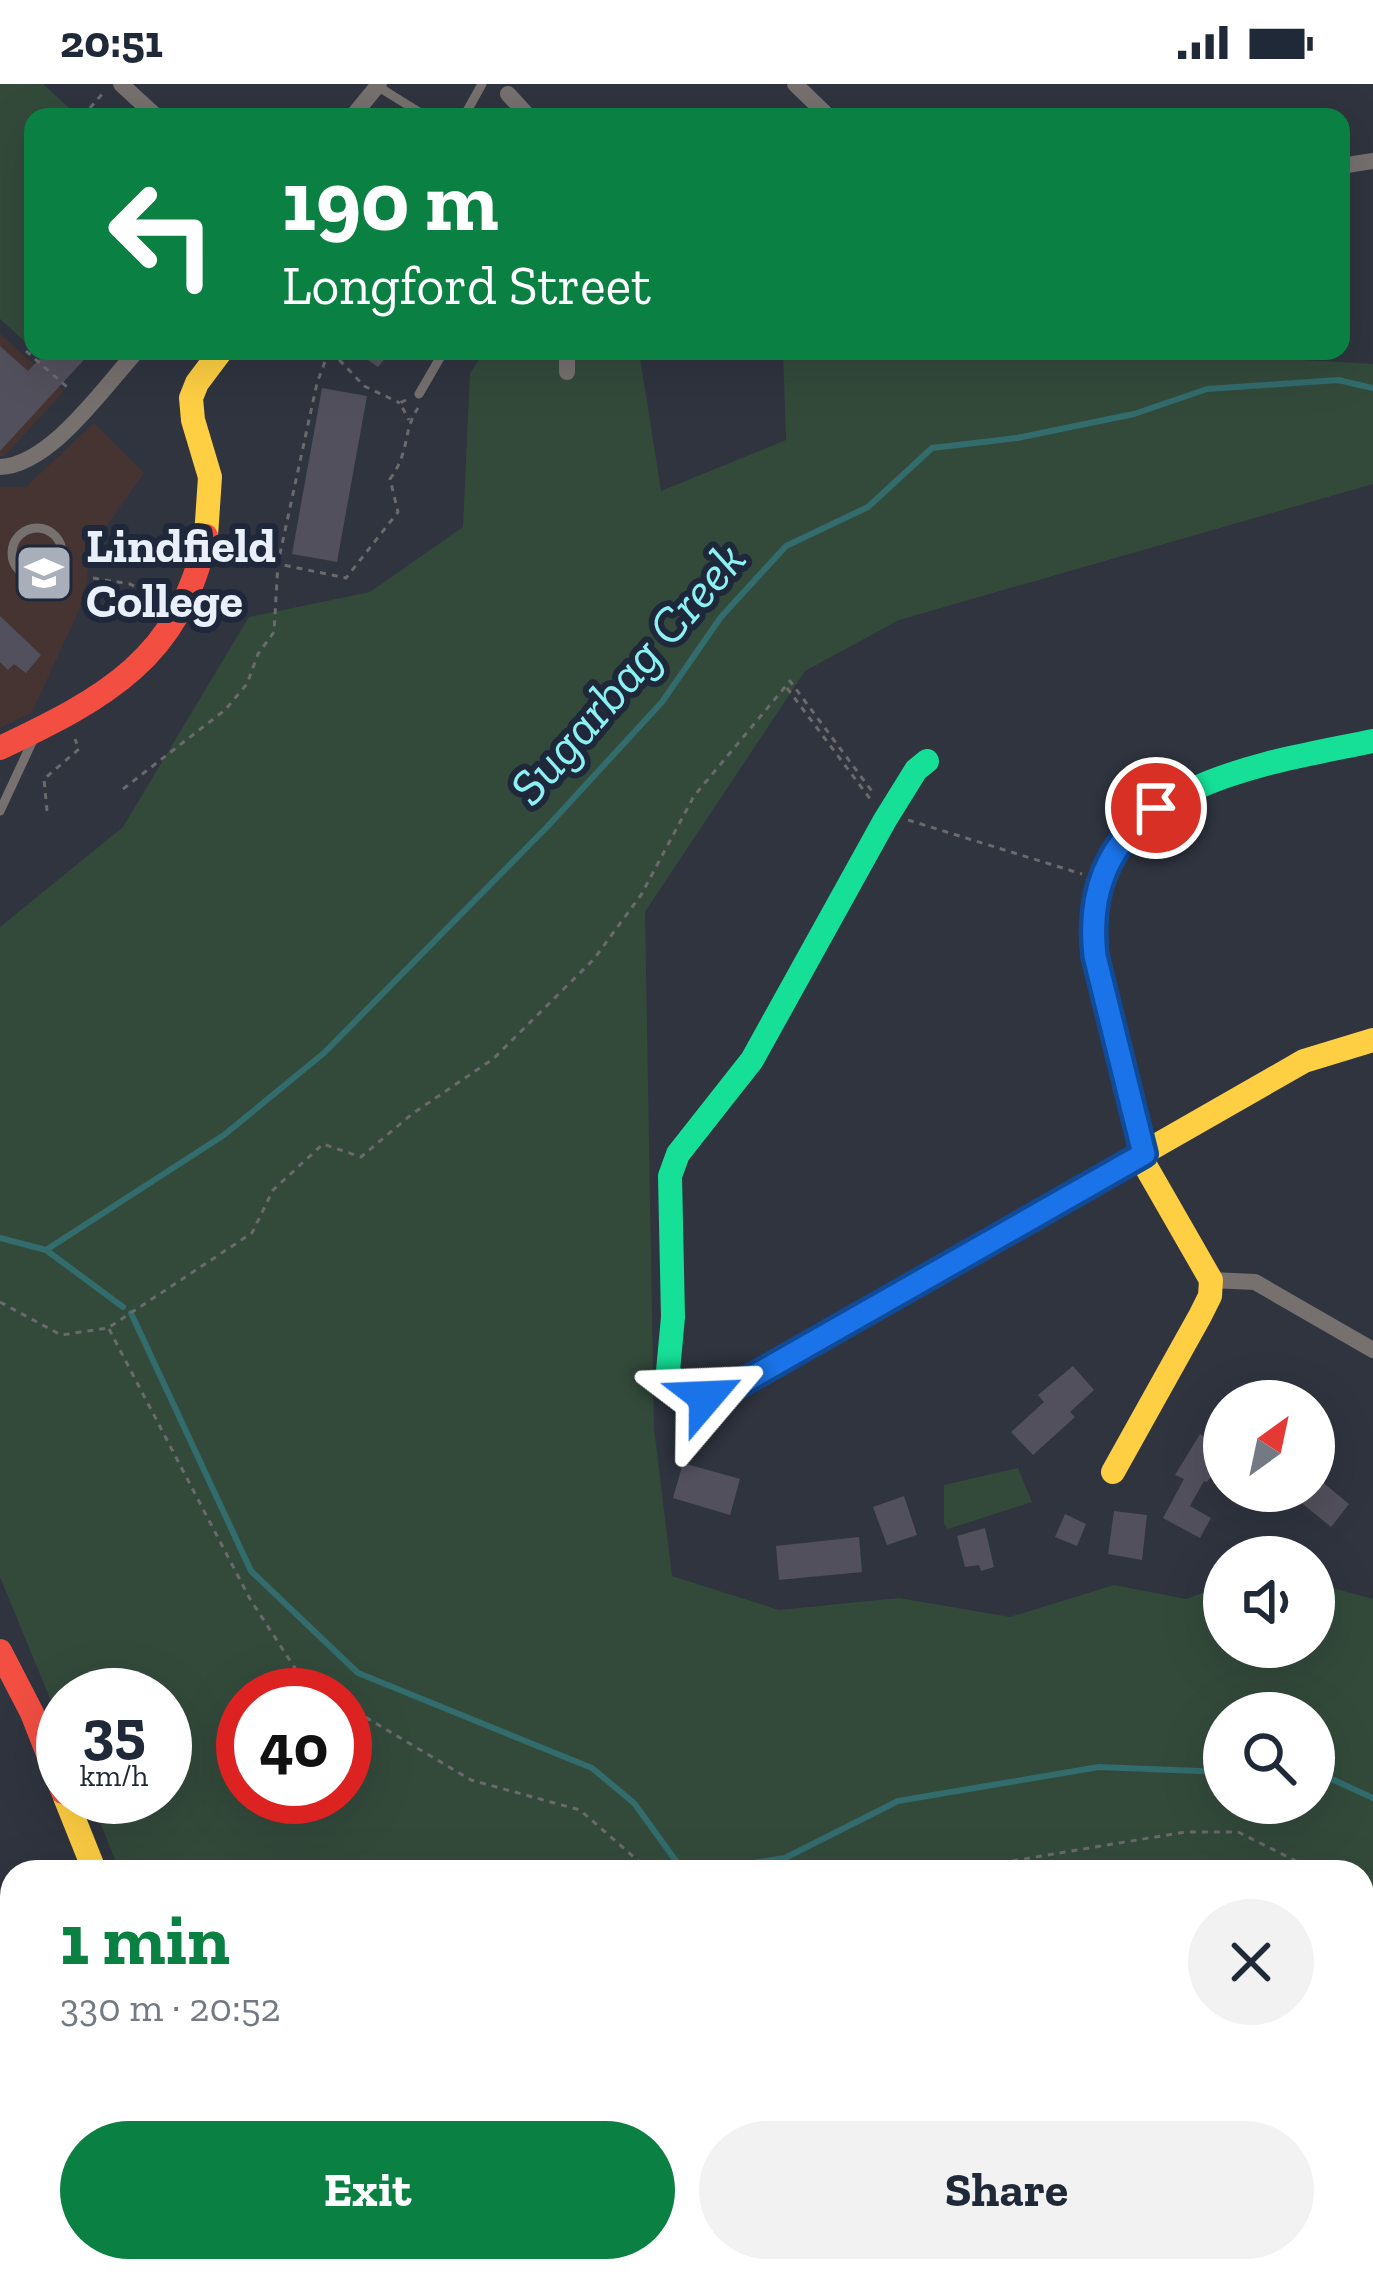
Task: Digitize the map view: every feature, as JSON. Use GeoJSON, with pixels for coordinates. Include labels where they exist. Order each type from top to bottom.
{"type":"FeatureCollection","features":[{"type":"Feature","properties":{"kind":"street"},"geometry":{"type":"LineString","coordinates":[[121,84],[147,108]]}},
{"type":"Feature","properties":{"kind":"street"},"geometry":{"type":"LineString","coordinates":[[508,94],[521,108]]}},
{"type":"Feature","properties":{"kind":"street"},"geometry":{"type":"LineString","coordinates":[[0,467],[22,464],[46,449],[129,360]]}},
{"type":"Feature","properties":{"kind":"street"},"geometry":{"type":"LineString","coordinates":[[0,748],[106,694],[154,651],[181,610],[204,548],[209,496],[205,446],[190,399],[214,360]]}},
{"type":"Feature","properties":{"kind":"street"},"geometry":{"type":"LineString","coordinates":[[567,360],[568,372]]}},
{"type":"Feature","properties":{"kind":"street"},"geometry":{"type":"LineString","coordinates":[[1113,1472],[1201,1316],[1211,1280],[1145,1165],[1095,956],[1093,909],[1100,880],[1124,835],[1167,800],[1231,775],[1373,741]]}},
{"type":"Feature","properties":{"kind":"street"},"geometry":{"type":"LineString","coordinates":[[927,761],[916,770],[887,817],[752,1060],[677,1154],[668,1198],[673,1317],[668,1371],[690,1396],[726,1392],[1304,1061],[1373,1040]]}},
{"type":"Feature","properties":{"kind":"street"},"geometry":{"type":"LineString","coordinates":[[1211,1280],[1255,1282],[1373,1350]]}},
{"type":"Feature","properties":{"kind":"street"},"geometry":{"type":"LineString","coordinates":[[0,1651],[36,1723]]}},
{"type":"Feature","properties":{"kind":"street"},"geometry":{"type":"LineString","coordinates":[[76,1824],[90,1860]]}},
{"type":"Feature","properties":{"kind":"lane"},"geometry":{"type":"LineString","coordinates":[[378,85],[413,108]]}},
{"type":"Feature","properties":{"kind":"lane"},"geometry":{"type":"LineString","coordinates":[[419,394],[440,360]]}},
{"type":"Feature","properties":{"kind":"lane"},"geometry":{"type":"LineString","coordinates":[[33,528],[55,536],[62,550],[54,572],[32,579],[18,571],[11,549],[19,535],[33,528]]}},
{"type":"Feature","properties":{"kind":"lane"},"geometry":{"type":"LineString","coordinates":[[0,811],[38,730]]}},
{"type":"Feature","properties":{"kind":"path"},"geometry":{"type":"LineString","coordinates":[[90,108],[103,93]]}},
{"type":"Feature","properties":{"kind":"path"},"geometry":{"type":"LineString","coordinates":[[36,360],[67,387]]}},
{"type":"Feature","properties":{"kind":"path"},"geometry":{"type":"LineString","coordinates":[[123,789],[225,710],[247,684],[258,654],[274,632],[278,563],[317,382],[326,360]]}},
{"type":"Feature","properties":{"kind":"path"},"geometry":{"type":"LineString","coordinates":[[339,360],[364,386],[400,403],[410,422]]}},
{"type":"Feature","properties":{"kind":"path"},"geometry":{"type":"LineString","coordinates":[[223,552],[346,578],[398,512],[390,479],[406,458],[419,394],[400,403]]}},
{"type":"Feature","properties":{"kind":"path"},"geometry":{"type":"LineString","coordinates":[[93,578],[130,584],[181,610]]}},
{"type":"Feature","properties":{"kind":"path"},"geometry":{"type":"LineString","coordinates":[[0,1301],[61,1335],[108,1328],[252,1233],[273,1190],[323,1144],[361,1157],[412,1114],[493,1059],[594,959],[641,895],[694,796],[786,686],[887,817],[1100,880]]}},
{"type":"Feature","properties":{"kind":"path"},"geometry":{"type":"LineString","coordinates":[[46,811],[44,779],[79,749],[64,716]]}},
{"type":"Feature","properties":{"kind":"path"},"geometry":{"type":"LineString","coordinates":[[108,1328],[250,1599],[295,1668]]}},
{"type":"Feature","properties":{"kind":"path"},"geometry":{"type":"LineString","coordinates":[[372,1721],[470,1780],[580,1810],[637,1860]]}},
{"type":"Feature","properties":{"kind":"path"},"geometry":{"type":"LineString","coordinates":[[1018,1860],[1185,1832],[1238,1832],[1294,1860]]}},
{"type":"Feature","properties":{"kind":"shaded area","name":"Lindfield College"},"geometry":{"type":"Polygon","coordinates":[[[0,334],[64,391],[0,456],[0,334]]]}},
{"type":"Feature","properties":{"kind":"shaded area","name":"Lindfield College"},"geometry":{"type":"Polygon","coordinates":[[[94,423],[144,473],[90,549],[85,597],[32,712],[0,728],[0,487],[26,487],[94,423]]]}},
{"type":"Feature","properties":{"kind":"green space"},"geometry":{"type":"Polygon","coordinates":[[[0,84],[43,84],[69,108],[24,108],[24,341],[0,319],[0,84]]]}},
{"type":"Feature","properties":{"kind":"green space"},"geometry":{"type":"Polygon","coordinates":[[[479,360],[640,360],[661,491],[786,440],[783,360],[1373,364],[1373,484],[899,620],[805,671],[645,912],[654,1428],[672,1576],[779,1610],[899,1598],[1010,1617],[1114,1585],[1186,1599],[1203,1593],[1203,1668],[1335,1668],[1335,1589],[1373,1599],[1373,1860],[115,1860],[101,1824],[192,1824],[192,1668],[37,1668],[0,1577],[0,927],[123,827],[249,617],[370,592],[463,527],[470,373],[479,360]]]}},
{"type":"Feature","properties":{"kind":"green space"},"geometry":{"type":"Polygon","coordinates":[[[1018,1468],[1032,1502],[948,1529],[944,1485],[1018,1468]]]}},
{"type":"Feature","properties":{"kind":"building","name":"Lindfield College"},"geometry":{"type":"Polygon","coordinates":[[[0,346],[28,371],[38,360],[84,360],[0,451],[0,346]]]}},
{"type":"Feature","properties":{"kind":"building"},"geometry":{"type":"Polygon","coordinates":[[[322,388],[367,396],[337,562],[292,554],[322,388]]]}},
{"type":"Feature","properties":{"kind":"building"},"geometry":{"type":"Polygon","coordinates":[[[0,616],[41,655],[26,673],[14,664],[8,670],[0,662],[0,616]]]}},
{"type":"Feature","properties":{"kind":"building"},"geometry":{"type":"Polygon","coordinates":[[[1073,1366],[1094,1390],[1070,1412],[1075,1417],[1033,1455],[1011,1432],[1044,1402],[1038,1395],[1073,1366]]]}},
{"type":"Feature","properties":{"kind":"building"},"geometry":{"type":"Polygon","coordinates":[[[1203,1436],[1203,1483],[1190,1506],[1211,1518],[1200,1538],[1163,1518],[1184,1479],[1175,1475],[1203,1436]]]}},
{"type":"Feature","properties":{"kind":"building"},"geometry":{"type":"Polygon","coordinates":[[[683,1463],[740,1479],[730,1515],[673,1498],[683,1463]]]}},
{"type":"Feature","properties":{"kind":"building"},"geometry":{"type":"Polygon","coordinates":[[[1335,1492],[1349,1504],[1331,1527],[1313,1512],[1335,1512],[1335,1492]]]}},
{"type":"Feature","properties":{"kind":"building"},"geometry":{"type":"Polygon","coordinates":[[[904,1496],[917,1535],[887,1545],[873,1507],[904,1496]]]}},
{"type":"Feature","properties":{"kind":"building"},"geometry":{"type":"Polygon","coordinates":[[[1114,1511],[1147,1515],[1142,1560],[1108,1554],[1114,1511]]]}},
{"type":"Feature","properties":{"kind":"building"},"geometry":{"type":"Polygon","coordinates":[[[1065,1514],[1086,1524],[1077,1546],[1055,1537],[1065,1514]]]}},
{"type":"Feature","properties":{"kind":"building"},"geometry":{"type":"Polygon","coordinates":[[[985,1528],[994,1567],[981,1571],[979,1565],[965,1567],[957,1536],[985,1528]]]}},
{"type":"Feature","properties":{"kind":"building"},"geometry":{"type":"Polygon","coordinates":[[[859,1537],[862,1572],[779,1580],[776,1546],[859,1537]]]}},
{"type":"Feature","properties":{"kind":"waterway","name":"Sugarbag Creek"},"geometry":{"type":"LineString","coordinates":[[46,1250],[224,1135],[324,1053],[547,827],[662,702],[721,617],[786,546],[868,507],[932,448],[1017,438],[1134,414],[1207,389],[1338,380],[1373,388]]}},
{"type":"Feature","properties":{"kind":"waterway"},"geometry":{"type":"LineString","coordinates":[[0,1238],[46,1250],[123,1307]]}},
{"type":"Feature","properties":{"kind":"waterway"},"geometry":{"type":"LineString","coordinates":[[131,1313],[251,1571],[358,1673],[592,1768],[634,1803],[675,1860]]}},
{"type":"Feature","properties":{"kind":"waterway"},"geometry":{"type":"LineString","coordinates":[[772,1860],[898,1801],[1099,1767],[1203,1771]]}},
{"type":"Feature","properties":{"kind":"waterway"},"geometry":{"type":"LineString","coordinates":[[1335,1781],[1373,1798]]}},
{"type":"Feature","properties":{"kind":"traffic: fast"},"geometry":{"type":"LineString","coordinates":[[1094,903],[1108,862],[1133,829],[1166,804],[1247,769],[1373,741]]}},
{"type":"Feature","properties":{"kind":"traffic: fast"},"geometry":{"type":"LineString","coordinates":[[757,1374],[726,1392],[706,1397],[679,1388],[668,1371],[673,1317],[670,1176],[678,1154],[752,1060],[885,820],[916,770],[927,761]]}},
{"type":"Feature","properties":{"kind":"traffic: slow"},"geometry":{"type":"LineString","coordinates":[[206,536],[210,477],[191,398],[214,360]]}},
{"type":"Feature","properties":{"kind":"traffic: slow"},"geometry":{"type":"LineString","coordinates":[[1094,903],[1098,977],[1143,1141],[1145,1165],[1211,1280],[1210,1296],[1200,1316],[1113,1472]]}},
{"type":"Feature","properties":{"kind":"traffic: slow"},"geometry":{"type":"LineString","coordinates":[[757,1374],[1304,1061],[1373,1040]]}},
{"type":"Feature","properties":{"kind":"traffic: slow"},"geometry":{"type":"LineString","coordinates":[[76,1824],[90,1860]]}},
{"type":"Feature","properties":{"kind":"traffic: jam"},"geometry":{"type":"LineString","coordinates":[[0,748],[73,711],[133,669],[178,614],[206,536]]}},
{"type":"Feature","properties":{"kind":"traffic: jam"},"geometry":{"type":"LineString","coordinates":[[0,1651],[36,1723]]}},
{"type":"Feature","properties":{"kind":"place","name":"Lindfield College"},"geometry":{"type":"Point","coordinates":[44,573]}},
{"type":"Feature","properties":{"kind":"route"},"geometry":{"type":"LineString","coordinates":[[706,1397],[726,1392],[1144,1154],[1092,930],[1093,909],[1109,856],[1124,835],[1156,808]]}}]}
